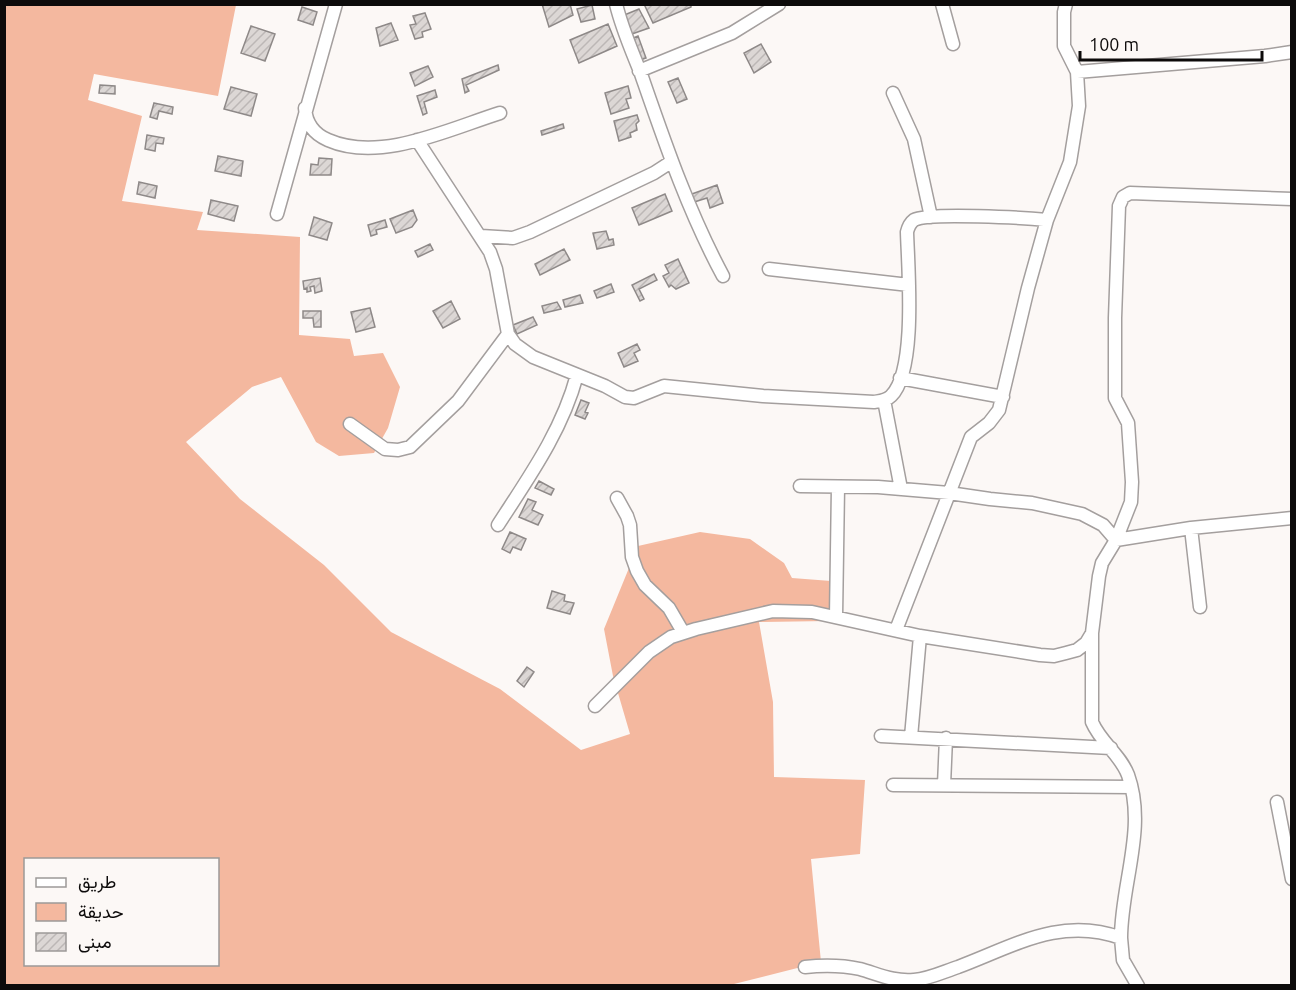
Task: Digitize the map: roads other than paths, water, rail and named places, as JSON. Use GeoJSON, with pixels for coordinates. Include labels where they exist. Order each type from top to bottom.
{"type":"FeatureCollection","features":[{"type":"Feature","properties":{"kind":"street"},"geometry":{"type":"LineString","coordinates":[[277,214],[336,4]]}},
{"type":"Feature","properties":{"kind":"street"},"geometry":{"type":"LineString","coordinates":[[616,4],[621,25],[671,162],[698,229],[723,276]]}},
{"type":"Feature","properties":{"kind":"street"},"geometry":{"type":"LineString","coordinates":[[639,71],[732,33],[779,4]]}},
{"type":"Feature","properties":{"kind":"street"},"geometry":{"type":"LineString","coordinates":[[942,4],[953,44]]}},
{"type":"Feature","properties":{"kind":"street"},"geometry":{"type":"LineString","coordinates":[[896,630],[971,437],[994,416],[1003,397],[1028,288],[1047,220],[1070,162],[1079,106],[1077,72],[1064,46],[1066,4]]}},
{"type":"Feature","properties":{"kind":"street"},"geometry":{"type":"LineString","coordinates":[[1077,72],[1292,52]]}},
{"type":"Feature","properties":{"kind":"street"},"geometry":{"type":"LineString","coordinates":[[893,93],[914,139],[931,217]]}},
{"type":"Feature","properties":{"kind":"street"},"geometry":{"type":"LineString","coordinates":[[305,108],[308,121],[315,132],[336,143],[354,148],[372,148],[417,140],[500,113]]}},
{"type":"Feature","properties":{"kind":"street"},"geometry":{"type":"LineString","coordinates":[[417,140],[481,236],[496,269],[508,334],[515,344],[533,357],[605,386],[625,397],[634,398],[664,386],[763,396],[884,400],[896,389],[907,346],[909,285],[907,232],[910,224],[915,219],[931,217],[1009,217],[1047,220]]}},
{"type":"Feature","properties":{"kind":"street"},"geometry":{"type":"LineString","coordinates":[[481,236],[513,238],[530,232],[654,173],[671,162]]}},
{"type":"Feature","properties":{"kind":"street"},"geometry":{"type":"LineString","coordinates":[[1138,986],[1123,960],[1121,938],[1136,815],[1131,787],[1124,766],[1096,732],[1092,722],[1092,633],[1099,576],[1105,557],[1116,540],[1131,502],[1128,423],[1115,398],[1114,318],[1119,206],[1123,197],[1130,193],[1292,199]]}},
{"type":"Feature","properties":{"kind":"street"},"geometry":{"type":"LineString","coordinates":[[769,269],[909,285]]}},
{"type":"Feature","properties":{"kind":"street"},"geometry":{"type":"LineString","coordinates":[[350,424],[385,449],[398,450],[410,447],[458,402],[508,334]]}},
{"type":"Feature","properties":{"kind":"street"},"geometry":{"type":"LineString","coordinates":[[498,525],[557,430],[577,375]]}},
{"type":"Feature","properties":{"kind":"street"},"geometry":{"type":"LineString","coordinates":[[900,378],[1003,397]]}},
{"type":"Feature","properties":{"kind":"street"},"geometry":{"type":"LineString","coordinates":[[884,400],[901,489]]}},
{"type":"Feature","properties":{"kind":"street"},"geometry":{"type":"LineString","coordinates":[[800,486],[901,489],[1032,503],[1082,514],[1103,525],[1116,540]]}},
{"type":"Feature","properties":{"kind":"street"},"geometry":{"type":"LineString","coordinates":[[836,616],[838,487]]}},
{"type":"Feature","properties":{"kind":"street"},"geometry":{"type":"LineString","coordinates":[[617,498],[630,525],[632,557],[637,572],[645,585],[669,609],[683,632]]}},
{"type":"Feature","properties":{"kind":"street"},"geometry":{"type":"LineString","coordinates":[[1116,540],[1191,528],[1292,518]]}},
{"type":"Feature","properties":{"kind":"street"},"geometry":{"type":"LineString","coordinates":[[1191,528],[1200,607]]}},
{"type":"Feature","properties":{"kind":"street"},"geometry":{"type":"LineString","coordinates":[[595,706],[649,652],[671,638],[683,632],[773,611],[799,610],[836,616],[920,636],[1054,656],[1077,650],[1086,643],[1092,633]]}},
{"type":"Feature","properties":{"kind":"street"},"geometry":{"type":"LineString","coordinates":[[911,737],[920,636]]}},
{"type":"Feature","properties":{"kind":"street"},"geometry":{"type":"LineString","coordinates":[[882,736],[1111,748]]}},
{"type":"Feature","properties":{"kind":"street"},"geometry":{"type":"LineString","coordinates":[[944,786],[946,738]]}},
{"type":"Feature","properties":{"kind":"street"},"geometry":{"type":"LineString","coordinates":[[893,785],[1131,787]]}},
{"type":"Feature","properties":{"kind":"street"},"geometry":{"type":"LineString","coordinates":[[1277,802],[1292,879]]}},
{"type":"Feature","properties":{"kind":"street"},"geometry":{"type":"LineString","coordinates":[[805,968],[841,966],[879,980],[900,981],[925,978],[1056,931],[1088,930],[1121,938]]}}]}
